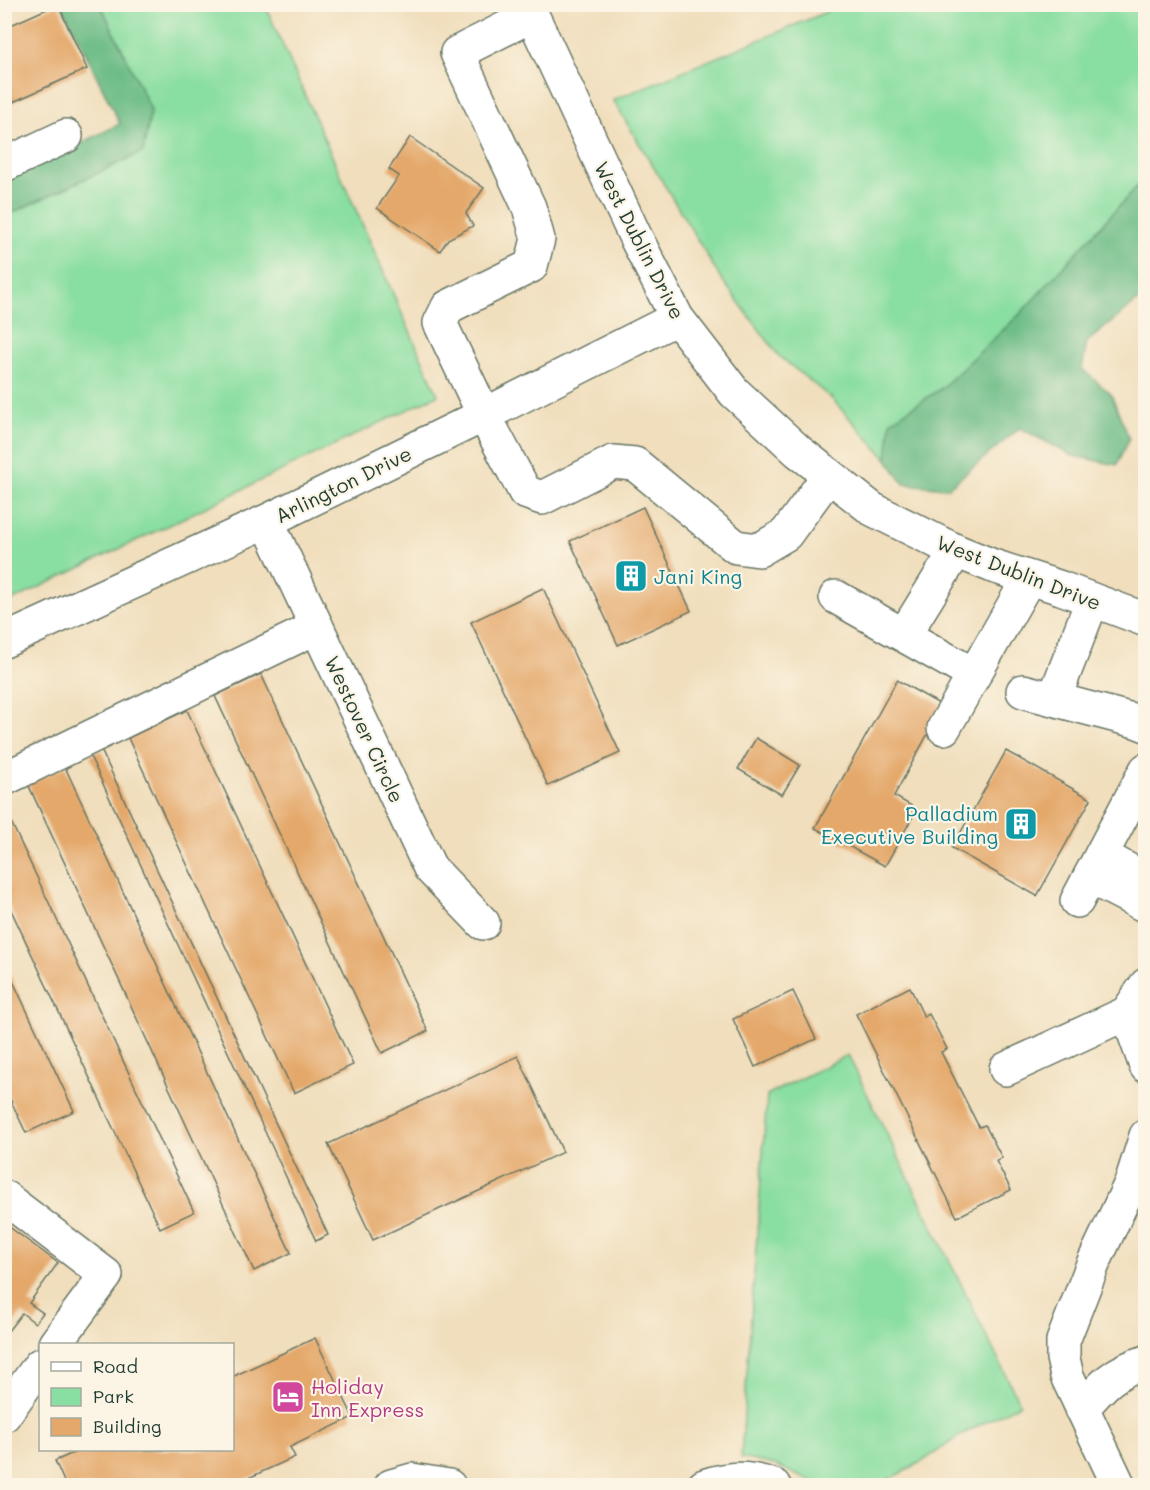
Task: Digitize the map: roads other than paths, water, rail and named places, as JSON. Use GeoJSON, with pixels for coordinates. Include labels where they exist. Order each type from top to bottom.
{"type":"FeatureCollection","features":[{"type":"Feature","properties":{"kind":"street","name":"West Dublin Drive"},"geometry":{"type":"LineString","coordinates":[[530,10],[635,236],[677,318],[734,392],[798,451],[872,509],[956,551],[993,566],[1146,620]]}},
{"type":"Feature","properties":{"kind":"street"},"geometry":{"type":"LineString","coordinates":[[530,10],[457,53],[529,207],[538,239],[531,266],[448,307],[440,323],[484,415],[525,492],[542,498],[613,462],[635,464],[736,548],[759,550],[786,534],[829,475]]}},
{"type":"Feature","properties":{"kind":"street"},"geometry":{"type":"LineString","coordinates":[[4,165],[66,136]]}},
{"type":"Feature","properties":{"kind":"street","name":"Arlington Drive"},"geometry":{"type":"LineString","coordinates":[[4,641],[267,521],[677,318]]}},
{"type":"Feature","properties":{"kind":"street","name":"Westover Circle"},"geometry":{"type":"LineString","coordinates":[[267,521],[430,868],[483,923]]}},
{"type":"Feature","properties":{"kind":"street"},"geometry":{"type":"LineString","coordinates":[[904,635],[956,551]]}},
{"type":"Feature","properties":{"kind":"street"},"geometry":{"type":"LineString","coordinates":[[944,728],[1029,578]]}},
{"type":"Feature","properties":{"kind":"street"},"geometry":{"type":"LineString","coordinates":[[836,597],[974,675]]}},
{"type":"Feature","properties":{"kind":"street"},"geometry":{"type":"LineString","coordinates":[[1054,699],[1092,600]]}},
{"type":"Feature","properties":{"kind":"street"},"geometry":{"type":"LineString","coordinates":[[4,779],[317,627]]}},
{"type":"Feature","properties":{"kind":"street"},"geometry":{"type":"LineString","coordinates":[[1023,691],[1146,725]]}},
{"type":"Feature","properties":{"kind":"street"},"geometry":{"type":"LineString","coordinates":[[1089,877],[1146,770]]}},
{"type":"Feature","properties":{"kind":"street"},"geometry":{"type":"LineString","coordinates":[[1089,877],[1146,880]]}},
{"type":"Feature","properties":{"kind":"street"},"geometry":{"type":"LineString","coordinates":[[1089,877],[1146,906]]}},
{"type":"Feature","properties":{"kind":"street"},"geometry":{"type":"LineString","coordinates":[[1006,1069],[1127,1013],[1146,985]]}},
{"type":"Feature","properties":{"kind":"street"},"geometry":{"type":"LineString","coordinates":[[1127,1013],[1146,1066]]}},
{"type":"Feature","properties":{"kind":"street"},"geometry":{"type":"LineString","coordinates":[[1119,1485],[1067,1376],[1063,1358],[1063,1341],[1093,1263],[1138,1188],[1146,1136]]}},
{"type":"Feature","properties":{"kind":"street"},"geometry":{"type":"LineString","coordinates":[[4,1197],[106,1275],[56,1343]]}},
{"type":"Feature","properties":{"kind":"street"},"geometry":{"type":"LineString","coordinates":[[1082,1409],[1097,1390],[1114,1375],[1146,1362]]}},
{"type":"Feature","properties":{"kind":"street"},"geometry":{"type":"LineString","coordinates":[[4,1415],[39,1366]]}},
{"type":"Feature","properties":{"kind":"street"},"geometry":{"type":"LineString","coordinates":[[705,1485],[721,1480],[753,1479],[774,1485]]}},
{"type":"Feature","properties":{"kind":"street"},"geometry":{"type":"LineString","coordinates":[[392,1485],[412,1480],[449,1485]]}},
{"type":"Feature","properties":{"kind":"place","name":"Jani King"},"geometry":{"type":"Point","coordinates":[631,576]}},
{"type":"Feature","properties":{"kind":"place","name":"Palladium Executive Building"},"geometry":{"type":"Point","coordinates":[1021,824]}},
{"type":"Feature","properties":{"kind":"place","name":"Holiday Inn Express"},"geometry":{"type":"Point","coordinates":[288,1397]}}]}
